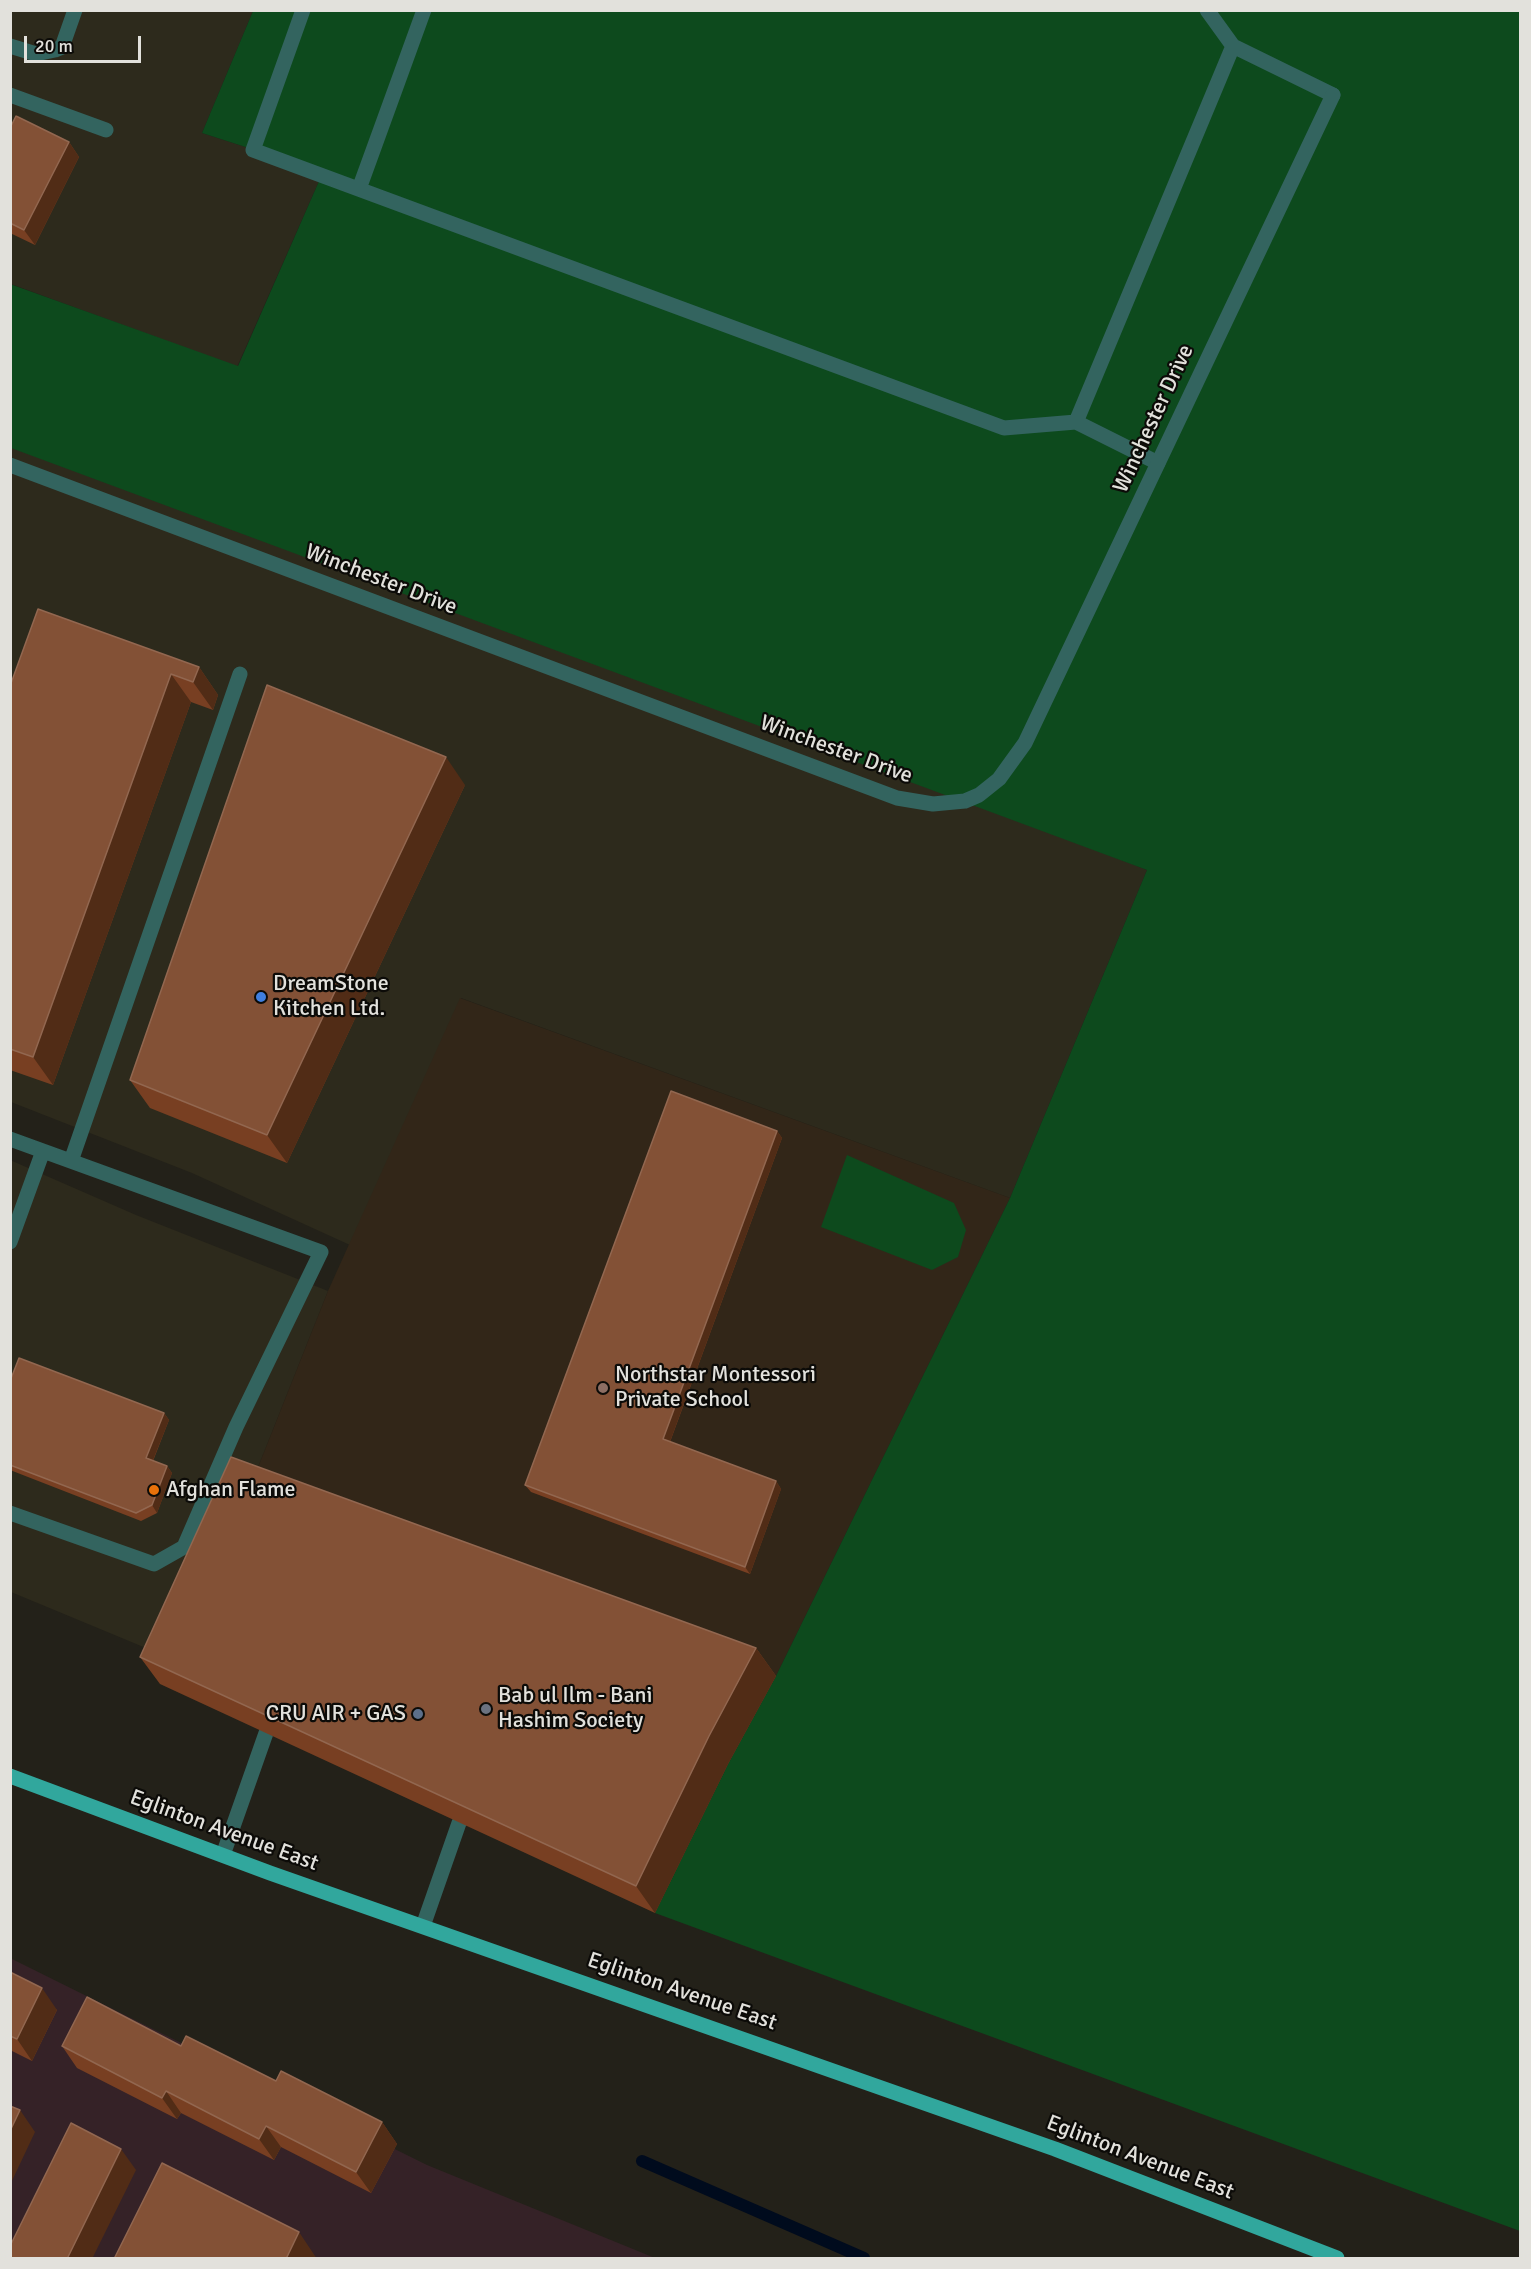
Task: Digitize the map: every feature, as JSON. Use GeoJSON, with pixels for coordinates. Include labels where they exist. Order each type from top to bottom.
{"type":"FeatureCollection","features":[{"type":"Feature","properties":{"kind":"main road","name":"Eglinton Avenue East"},"geometry":{"type":"LineString","coordinates":[[10,1776],[223,1855],[1055,2149],[1337,2259]]}},
{"type":"Feature","properties":{"kind":"street"},"geometry":{"type":"LineString","coordinates":[[10,46],[36,54],[62,46],[75,10]]}},
{"type":"Feature","properties":{"kind":"street"},"geometry":{"type":"LineString","coordinates":[[303,10],[253,150],[1004,428],[1076,422],[1158,463]]}},
{"type":"Feature","properties":{"kind":"street"},"geometry":{"type":"LineString","coordinates":[[359,189],[424,10]]}},
{"type":"Feature","properties":{"kind":"street"},"geometry":{"type":"LineString","coordinates":[[1076,422],[1233,46],[1207,10]]}},
{"type":"Feature","properties":{"kind":"street","name":"Winchester Drive"},"geometry":{"type":"LineString","coordinates":[[10,465],[897,798],[933,804],[966,801],[979,795],[999,779],[1018,755],[1333,95],[1233,46]]}},
{"type":"Feature","properties":{"kind":"street"},"geometry":{"type":"LineString","coordinates":[[10,94],[106,130]]}},
{"type":"Feature","properties":{"kind":"street"},"geometry":{"type":"LineString","coordinates":[[71,1161],[240,674]]}},
{"type":"Feature","properties":{"kind":"street"},"geometry":{"type":"LineString","coordinates":[[10,1139],[321,1252],[236,1427],[184,1547],[154,1564],[10,1513]]}},
{"type":"Feature","properties":{"kind":"street"},"geometry":{"type":"LineString","coordinates":[[11,1239],[43,1151]]}},
{"type":"Feature","properties":{"kind":"street"},"geometry":{"type":"LineString","coordinates":[[223,1855],[275,1706]]}},
{"type":"Feature","properties":{"kind":"street"},"geometry":{"type":"LineString","coordinates":[[423,1926],[459,1823],[480,1796],[470,1791]]}},
{"type":"Feature","properties":{"kind":"shaded area"},"geometry":{"type":"Polygon","coordinates":[[[10,11],[253,11],[202,133],[323,172],[237,367],[11,284],[10,11]]]}},
{"type":"Feature","properties":{"kind":"shaded area"},"geometry":{"type":"Polygon","coordinates":[[[10,447],[605,654],[1147,870],[1010,1198],[461,998],[350,1245],[192,1173],[11,1102],[10,447]]]}},
{"type":"Feature","properties":{"kind":"shaded area","name":"Northstar Montessori Private School"},"geometry":{"type":"Polygon","coordinates":[[[460,998],[1010,1198],[776,1676],[251,1485],[328,1291],[460,998]]]}},
{"type":"Feature","properties":{"kind":"shaded area"},"geometry":{"type":"Polygon","coordinates":[[[10,1160],[136,1215],[328,1291],[251,1485],[170,1658],[11,1592],[10,1160]]]}},
{"type":"Feature","properties":{"kind":"shaded area"},"geometry":{"type":"Polygon","coordinates":[[[10,1958],[427,2165],[655,2258],[11,2258],[10,1958]]]}},
{"type":"Feature","properties":{"kind":"green space"},"geometry":{"type":"Polygon","coordinates":[[[253,11],[1520,11],[1520,2231],[655,1913],[728,1764],[776,1676],[1010,1198],[1147,870],[11,448],[10,284],[238,366],[323,172],[202,133],[253,11]]]}},
{"type":"Feature","properties":{"kind":"green space"},"geometry":{"type":"Polygon","coordinates":[[[847,1155],[954,1203],[966,1230],[958,1257],[932,1270],[821,1227],[847,1155]]]}},
{"type":"Feature","properties":{"kind":"building"},"geometry":{"type":"Polygon","coordinates":[[[16,116],[69,142],[24,230],[10,223],[10,128],[16,116]]]}},
{"type":"Feature","properties":{"kind":"building"},"geometry":{"type":"Polygon","coordinates":[[[38,609],[199,667],[193,682],[171,674],[33,1057],[10,1049],[10,686],[38,609]]]}},
{"type":"Feature","properties":{"kind":"building"},"geometry":{"type":"Polygon","coordinates":[[[267,685],[446,757],[267,1135],[130,1080],[267,685]]]}},
{"type":"Feature","properties":{"kind":"building"},"geometry":{"type":"Polygon","coordinates":[[[671,1091],[777,1131],[663,1439],[776,1481],[745,1567],[525,1485],[671,1091]]]}},
{"type":"Feature","properties":{"kind":"building"},"geometry":{"type":"Polygon","coordinates":[[[19,1358],[164,1413],[146,1458],[167,1466],[152,1505],[136,1513],[10,1465],[10,1381],[19,1358]]]}},
{"type":"Feature","properties":{"kind":"building","name":"Bab ul Ilm - Bani Hashim Society"},"geometry":{"type":"Polygon","coordinates":[[[231,1457],[756,1648],[709,1736],[636,1886],[140,1657],[231,1457]]]}},
{"type":"Feature","properties":{"kind":"building"},"geometry":{"type":"Polygon","coordinates":[[[10,1972],[42,1988],[17,2039],[10,2036],[10,1972]]]}},
{"type":"Feature","properties":{"kind":"building"},"geometry":{"type":"Polygon","coordinates":[[[87,1997],[181,2046],[186,2036],[276,2081],[281,2071],[382,2122],[356,2172],[266,2126],[259,2139],[166,2091],[162,2098],[62,2046],[87,1997]]]}},
{"type":"Feature","properties":{"kind":"building"},"geometry":{"type":"Polygon","coordinates":[[[10,2106],[20,2110],[10,2131],[10,2106]]]}},
{"type":"Feature","properties":{"kind":"building"},"geometry":{"type":"Polygon","coordinates":[[[71,2123],[121,2149],[67,2259],[10,2259],[10,2246],[71,2123]]]}},
{"type":"Feature","properties":{"kind":"building"},"geometry":{"type":"Polygon","coordinates":[[[162,2163],[299,2232],[286,2259],[114,2259],[162,2163]]]}},
{"type":"Feature","properties":{"kind":"waterway"},"geometry":{"type":"LineString","coordinates":[[642,2161],[864,2258]]}},
{"type":"Feature","properties":{"kind":"place","name":"DreamStone Kitchen Ltd."},"geometry":{"type":"Point","coordinates":[261,997]}},
{"type":"Feature","properties":{"kind":"place","name":"Northstar Montessori Private School"},"geometry":{"type":"Point","coordinates":[603,1388]}},
{"type":"Feature","properties":{"kind":"place","name":"Afghan Flame"},"geometry":{"type":"Point","coordinates":[154,1490]}},
{"type":"Feature","properties":{"kind":"place","name":"Bab ul Ilm - Bani Hashim Society"},"geometry":{"type":"Point","coordinates":[486,1709]}},
{"type":"Feature","properties":{"kind":"place","name":"CRU AIR + GAS"},"geometry":{"type":"Point","coordinates":[418,1714]}}]}
